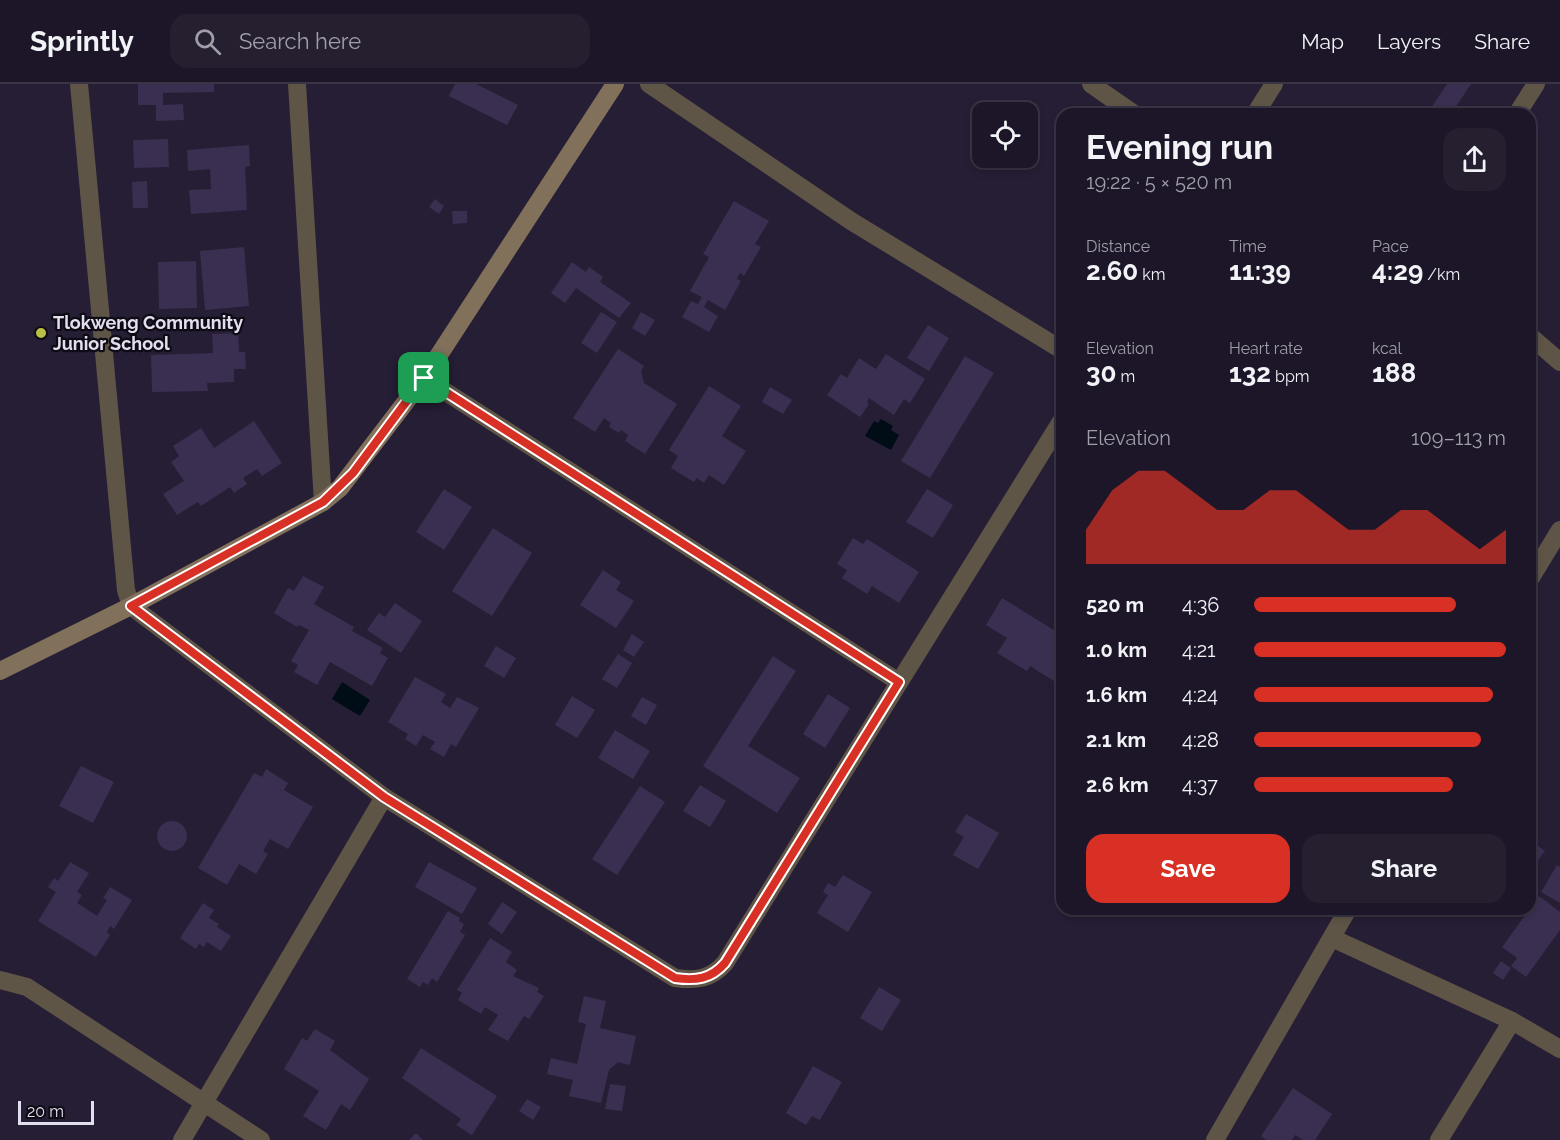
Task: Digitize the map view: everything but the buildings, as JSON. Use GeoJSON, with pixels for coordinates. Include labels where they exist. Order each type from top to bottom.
{"type":"FeatureCollection","features":[{"type":"Feature","properties":{"kind":"street"},"geometry":{"type":"LineString","coordinates":[[79,84],[126,590],[131,606],[384,797],[675,978],[705,978],[716,973],[725,963],[1056,430]]}},
{"type":"Feature","properties":{"kind":"street"},"geometry":{"type":"LineString","coordinates":[[297,84],[323,502]]}},
{"type":"Feature","properties":{"kind":"street"},"geometry":{"type":"LineString","coordinates":[[0,671],[131,606],[323,502],[353,473],[424,378],[615,84]]}},
{"type":"Feature","properties":{"kind":"street"},"geometry":{"type":"LineString","coordinates":[[649,84],[851,221],[1056,346]]}},
{"type":"Feature","properties":{"kind":"street"},"geometry":{"type":"LineString","coordinates":[[1090,84],[1125,108]]}},
{"type":"Feature","properties":{"kind":"street"},"geometry":{"type":"LineString","coordinates":[[1259,108],[1274,84]]}},
{"type":"Feature","properties":{"kind":"street"},"geometry":{"type":"LineString","coordinates":[[1521,108],[1536,84]]}},
{"type":"Feature","properties":{"kind":"street"},"geometry":{"type":"LineString","coordinates":[[1536,341],[1560,362]]}},
{"type":"Feature","properties":{"kind":"street"},"geometry":{"type":"LineString","coordinates":[[424,378],[899,682]]}},
{"type":"Feature","properties":{"kind":"street"},"geometry":{"type":"LineString","coordinates":[[1536,569],[1560,530]]}},
{"type":"Feature","properties":{"kind":"street"},"geometry":{"type":"LineString","coordinates":[[182,1140],[384,797]]}},
{"type":"Feature","properties":{"kind":"street"},"geometry":{"type":"LineString","coordinates":[[1215,1140],[1345,915]]}},
{"type":"Feature","properties":{"kind":"street"},"geometry":{"type":"LineString","coordinates":[[1332,938],[1512,1022],[1560,1049]]}},
{"type":"Feature","properties":{"kind":"street"},"geometry":{"type":"LineString","coordinates":[[0,980],[27,987],[204,1105],[261,1140]]}},
{"type":"Feature","properties":{"kind":"street"},"geometry":{"type":"LineString","coordinates":[[1439,1140],[1512,1022]]}},
{"type":"Feature","properties":{"kind":"shaded area"},"geometry":{"type":"Polygon","coordinates":[[[881,419],[893,426],[891,430],[899,435],[891,450],[865,436],[874,421],[878,423],[881,419]]]}},
{"type":"Feature","properties":{"kind":"shaded area"},"geometry":{"type":"Polygon","coordinates":[[[342,682],[370,700],[360,716],[332,699],[342,682]]]}},
{"type":"Feature","properties":{"kind":"place","name":"Tlokweng Community Junior School"},"geometry":{"type":"Point","coordinates":[41,333]}},
{"type":"Feature","properties":{"kind":"route"},"geometry":{"type":"LineString","coordinates":[[424,378],[899,682],[725,963],[716,973],[705,978],[690,980],[675,978],[384,797],[131,606],[323,502],[353,473],[424,378]]}}]}
